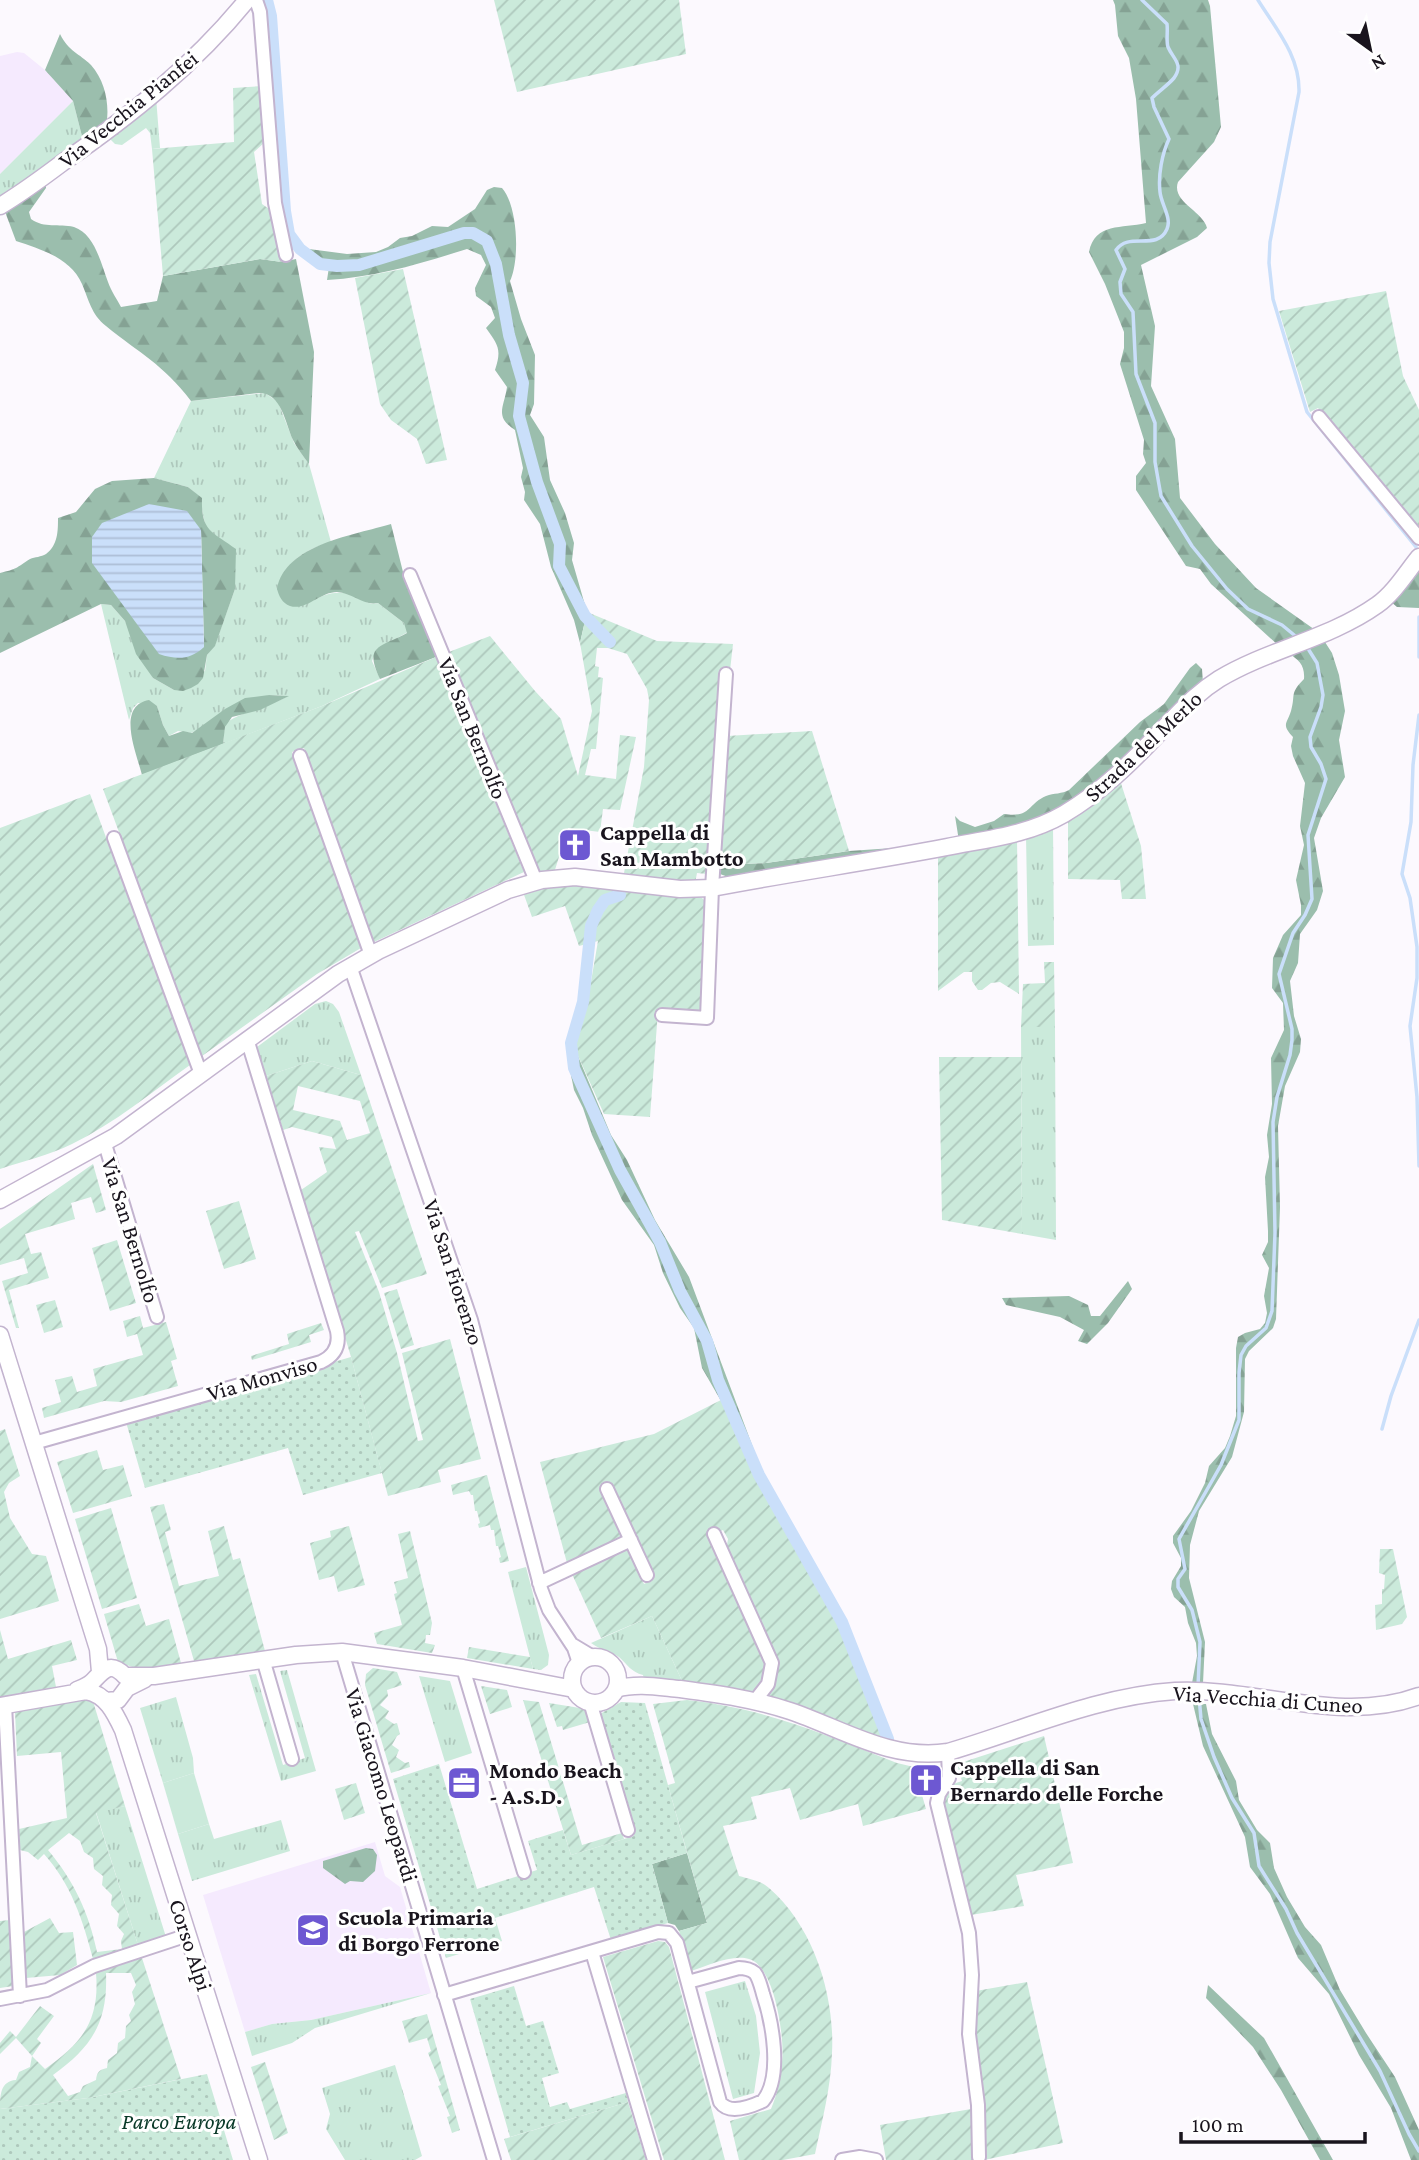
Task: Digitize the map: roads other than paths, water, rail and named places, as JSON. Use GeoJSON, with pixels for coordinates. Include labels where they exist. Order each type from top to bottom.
{"type":"FeatureCollection","features":[{"type":"Feature","properties":{"kind":"street","name":"Via Vecchia Pianfei"},"geometry":{"type":"LineString","coordinates":[[0,206],[99,138],[164,86],[247,0]]}},
{"type":"Feature","properties":{"kind":"street"},"geometry":{"type":"LineString","coordinates":[[256,0],[260,12],[275,203],[286,255]]}},
{"type":"Feature","properties":{"kind":"street"},"geometry":{"type":"LineString","coordinates":[[1319,416],[1419,538]]}},
{"type":"Feature","properties":{"kind":"street","name":"Strada del Merlo"},"geometry":{"type":"LineString","coordinates":[[712,888],[928,851],[1040,827],[1107,784],[1196,695],[1237,670],[1320,636],[1376,606],[1419,557]]}},
{"type":"Feature","properties":{"kind":"street","name":"Via San Bernolfo"},"geometry":{"type":"LineString","coordinates":[[410,575],[536,881]]}},
{"type":"Feature","properties":{"kind":"street"},"geometry":{"type":"LineString","coordinates":[[662,1015],[707,1018],[712,888],[726,674]]}},
{"type":"Feature","properties":{"kind":"street"},"geometry":{"type":"LineString","coordinates":[[300,756],[371,954]]}},
{"type":"Feature","properties":{"kind":"street"},"geometry":{"type":"LineString","coordinates":[[114,838],[201,1074]]}},
{"type":"Feature","properties":{"kind":"street","name":"Via San Bernolfo"},"geometry":{"type":"LineString","coordinates":[[3,1196],[105,1143],[350,966],[508,890],[536,881],[563,877],[680,888],[712,888]]}},
{"type":"Feature","properties":{"kind":"street","name":"Via San Fiorenzo"},"geometry":{"type":"LineString","coordinates":[[350,966],[471,1320],[539,1583],[551,1614],[570,1642],[582,1652],[580,1671]]}},
{"type":"Feature","properties":{"kind":"street","name":"Via Monviso"},"geometry":{"type":"LineString","coordinates":[[34,1443],[320,1362],[333,1355],[337,1348],[337,1331],[247,1040]]}},
{"type":"Feature","properties":{"kind":"street","name":"Via San Bernolfo"},"geometry":{"type":"LineString","coordinates":[[105,1143],[157,1317]]}},
{"type":"Feature","properties":{"kind":"street","name":"Corso Alpi"},"geometry":{"type":"LineString","coordinates":[[0,1335],[259,2160]]}},
{"type":"Feature","properties":{"kind":"street"},"geometry":{"type":"LineString","coordinates":[[607,1489],[647,1575]]}},
{"type":"Feature","properties":{"kind":"street"},"geometry":{"type":"LineString","coordinates":[[714,1534],[772,1663],[768,1684],[754,1702]]}},
{"type":"Feature","properties":{"kind":"street"},"geometry":{"type":"LineString","coordinates":[[539,1583],[631,1540]]}},
{"type":"Feature","properties":{"kind":"street"},"geometry":{"type":"LineString","coordinates":[[20,1996],[3,1705],[154,1676],[263,1659],[342,1652],[545,1682],[561,1680],[580,1671],[608,1661],[617,1682],[612,1696],[595,1702],[580,1698],[580,1671]]}},
{"type":"Feature","properties":{"kind":"street","name":"Via Giacomo Leopardi"},"geometry":{"type":"LineString","coordinates":[[342,1652],[494,2160]]}},
{"type":"Feature","properties":{"kind":"street"},"geometry":{"type":"LineString","coordinates":[[263,1659],[292,1759]]}},
{"type":"Feature","properties":{"kind":"street"},"geometry":{"type":"LineString","coordinates":[[463,1668],[524,1872]]}},
{"type":"Feature","properties":{"kind":"street","name":"Via Vecchia di Cuneo"},"geometry":{"type":"LineString","coordinates":[[617,1682],[690,1690],[754,1702],[794,1713],[892,1751],[912,1754],[948,1752],[1104,1702],[1152,1693],[1198,1691],[1351,1707],[1393,1703],[1419,1696]]}},
{"type":"Feature","properties":{"kind":"street"},"geometry":{"type":"LineString","coordinates":[[595,1702],[596,1719],[628,1830]]}},
{"type":"Feature","properties":{"kind":"street"},"geometry":{"type":"LineString","coordinates":[[948,1752],[949,1778],[937,1803],[969,1933],[972,1975],[969,2034],[977,2096],[979,2157]]}},
{"type":"Feature","properties":{"kind":"street"},"geometry":{"type":"LineString","coordinates":[[444,1996],[658,1932],[669,1933],[675,1939],[722,2106],[732,2110],[763,2101],[769,2091],[774,2050],[770,2016],[757,1977],[748,1969],[739,1968],[688,1982]]}},
{"type":"Feature","properties":{"kind":"street"},"geometry":{"type":"LineString","coordinates":[[0,1999],[47,1990],[94,1966],[188,1935]]}},
{"type":"Feature","properties":{"kind":"street"},"geometry":{"type":"LineString","coordinates":[[592,1952],[654,2160]]}},
{"type":"Feature","properties":{"kind":"street"},"geometry":{"type":"LineString","coordinates":[[842,2160],[860,2157],[876,2160]]}},
{"type":"Feature","properties":{"kind":"water"},"geometry":{"type":"Polygon","coordinates":[[[149,504],[187,511],[201,530],[204,647],[188,657],[177,658],[159,654],[92,563],[92,537],[102,523],[149,504]]]}},
{"type":"Feature","properties":{"kind":"waterway"},"geometry":{"type":"LineString","coordinates":[[267,0],[271,16],[289,234],[300,249],[320,264],[337,266],[359,265],[464,233],[473,233],[487,241],[496,264],[509,335],[523,383],[519,416],[537,482],[560,544],[559,566],[585,616],[610,642]]}},
{"type":"Feature","properties":{"kind":"waterway"},"geometry":{"type":"LineString","coordinates":[[1142,0],[1167,24],[1168,47],[1178,65],[1174,78],[1152,98],[1169,139],[1160,179],[1168,225],[1157,239],[1128,242],[1116,250],[1125,269],[1120,282],[1121,294],[1133,312],[1136,374],[1155,423],[1155,462],[1161,496],[1192,546],[1227,589],[1248,609],[1282,625],[1299,639]]}},
{"type":"Feature","properties":{"kind":"waterway"},"geometry":{"type":"LineString","coordinates":[[1258,0],[1291,55],[1296,67],[1299,92],[1270,242],[1269,263],[1273,299],[1307,412],[1416,547]]}},
{"type":"Feature","properties":{"kind":"waterway"},"geometry":{"type":"LineString","coordinates":[[1419,617],[1419,657]]}},
{"type":"Feature","properties":{"kind":"waterway"},"geometry":{"type":"LineString","coordinates":[[1198,1686],[1200,1642],[1192,1610],[1178,1587],[1178,1579],[1185,1569],[1179,1539],[1221,1465],[1239,1420],[1241,1355],[1246,1346],[1266,1328],[1272,1311],[1275,1233],[1273,1122],[1292,1040],[1292,1029],[1279,974],[1293,933],[1312,899],[1308,835],[1326,779],[1311,747],[1310,737],[1323,695],[1317,663],[1307,647]]}},
{"type":"Feature","properties":{"kind":"waterway"},"geometry":{"type":"LineString","coordinates":[[1419,715],[1413,765],[1411,822],[1402,874],[1410,898],[1417,947],[1417,978],[1410,1026],[1417,1097],[1419,1166]]}},
{"type":"Feature","properties":{"kind":"waterway"},"geometry":{"type":"LineString","coordinates":[[620,895],[605,900],[591,926],[583,1002],[571,1043],[574,1068],[620,1170],[660,1242],[680,1291],[707,1341],[718,1380],[759,1475],[842,1622],[888,1739]]}},
{"type":"Feature","properties":{"kind":"waterway"},"geometry":{"type":"LineString","coordinates":[[1382,1429],[1419,1320]]}},
{"type":"Feature","properties":{"kind":"waterway"},"geometry":{"type":"LineString","coordinates":[[1199,1697],[1201,1719],[1214,1757],[1232,1798],[1254,1833],[1259,1866],[1380,2071],[1419,2151]]}},
{"type":"Feature","properties":{"kind":"place","name":"Cappella di San Mambotto"},"geometry":{"type":"Point","coordinates":[575,845]}},
{"type":"Feature","properties":{"kind":"place","name":"Cappella di San Bernardo delle Forche"},"geometry":{"type":"Point","coordinates":[926,1780]}},
{"type":"Feature","properties":{"kind":"place","name":"Mondo Beach - A.S.D."},"geometry":{"type":"Point","coordinates":[464,1783]}},
{"type":"Feature","properties":{"kind":"place","name":"Scuola Primaria di Borgo Ferrone"},"geometry":{"type":"Point","coordinates":[313,1930]}},
{"type":"Feature","properties":{"kind":"park label","name":"Parco Europa"},"geometry":{"type":"Point","coordinates":[179,2121]}}]}
